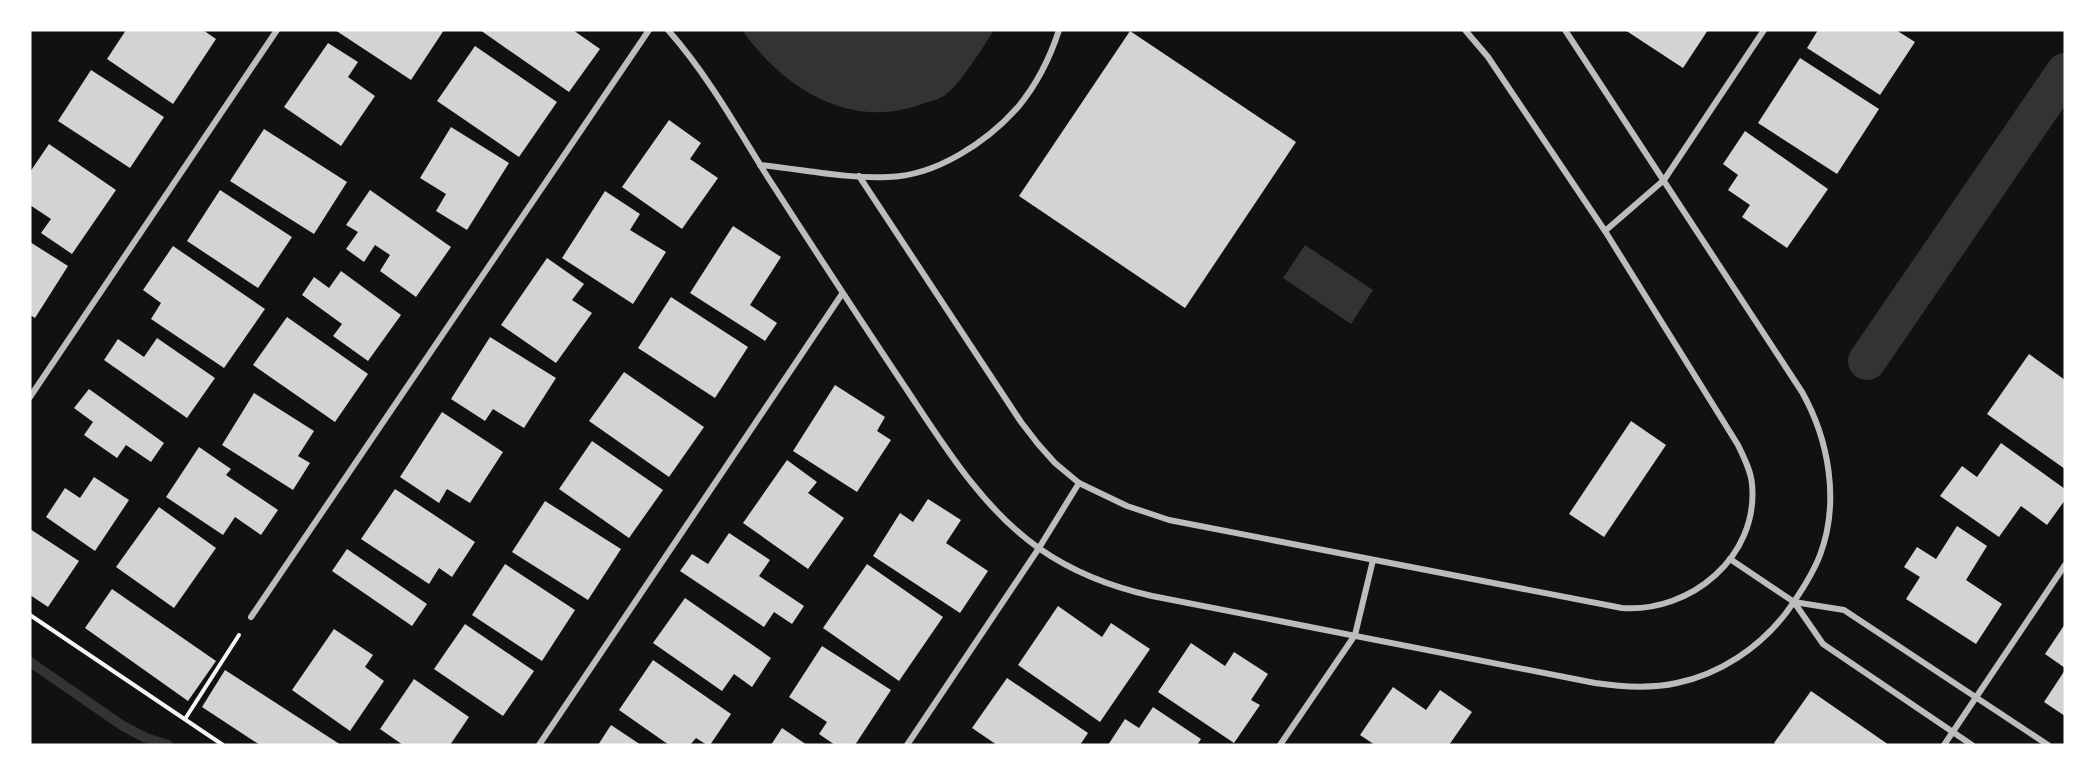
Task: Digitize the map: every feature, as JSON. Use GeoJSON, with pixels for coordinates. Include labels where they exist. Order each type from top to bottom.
{"type":"FeatureCollection","features":[{"type":"Feature","properties":{"kind":"street"},"geometry":{"type":"LineString","coordinates":[[30,397],[277,30]]}},
{"type":"Feature","properties":{"kind":"street"},"geometry":{"type":"LineString","coordinates":[[251,616],[649,30]]}},
{"type":"Feature","properties":{"kind":"street"},"geometry":{"type":"LineString","coordinates":[[668,30],[710,85],[842,294],[948,451],[986,500],[1039,548],[1067,566],[1126,590],[1595,683],[1648,687],[1692,679],[1728,663],[1761,640],[1776,626],[1815,567],[1823,546],[1827,524],[1829,477],[1826,453],[1820,428],[1802,392],[1564,30]]}},
{"type":"Feature","properties":{"kind":"street"},"geometry":{"type":"LineString","coordinates":[[760,165],[888,177],[921,171],[941,164],[979,141],[1018,107],[1031,90],[1052,51],[1059,30]]}},
{"type":"Feature","properties":{"kind":"street"},"geometry":{"type":"LineString","coordinates":[[859,176],[1021,422],[1055,463],[1079,483],[1128,506],[1169,520],[1611,606],[1636,609],[1661,606],[1705,584],[1730,559],[1748,527],[1752,506],[1752,482],[1744,458],[1605,231],[1488,57],[1465,30]]}},
{"type":"Feature","properties":{"kind":"street"},"geometry":{"type":"LineString","coordinates":[[1605,231],[1664,180],[1764,30]]}},
{"type":"Feature","properties":{"kind":"street"},"geometry":{"type":"LineString","coordinates":[[539,745],[842,294]]}},
{"type":"Feature","properties":{"kind":"street"},"geometry":{"type":"LineString","coordinates":[[907,745],[1039,548],[1079,483]]}},
{"type":"Feature","properties":{"kind":"street"},"geometry":{"type":"LineString","coordinates":[[1730,559],[1794,602],[1823,644],[1972,745]]}},
{"type":"Feature","properties":{"kind":"street"},"geometry":{"type":"LineString","coordinates":[[1280,745],[1355,635],[1372,560]]}},
{"type":"Feature","properties":{"kind":"street"},"geometry":{"type":"LineString","coordinates":[[1944,745],[2065,565]]}},
{"type":"Feature","properties":{"kind":"street"},"geometry":{"type":"LineString","coordinates":[[1794,602],[1844,610],[2048,745]]}},
{"type":"Feature","properties":{"kind":"path"},"geometry":{"type":"LineString","coordinates":[[30,615],[223,745]]}},
{"type":"Feature","properties":{"kind":"path"},"geometry":{"type":"LineString","coordinates":[[185,719],[251,616]]}},
{"type":"Feature","properties":{"kind":"shaded area"},"geometry":{"type":"Polygon","coordinates":[[[742,30],[994,30],[964,75],[944,96],[895,111],[869,112],[844,108],[820,99],[798,86],[777,70],[742,30]]]}},
{"type":"Feature","properties":{"kind":"shaded area"},"geometry":{"type":"Polygon","coordinates":[[[1305,245],[1373,290],[1351,324],[1283,278],[1305,245]]]}},
{"type":"Feature","properties":{"kind":"building"},"geometry":{"type":"Polygon","coordinates":[[[126,30],[203,30],[216,39],[173,104],[107,59],[126,30]]]}},
{"type":"Feature","properties":{"kind":"building"},"geometry":{"type":"Polygon","coordinates":[[[335,30],[444,30],[411,80],[335,30]]]}},
{"type":"Feature","properties":{"kind":"building"},"geometry":{"type":"Polygon","coordinates":[[[480,30],[573,30],[600,49],[569,92],[480,30]]]}},
{"type":"Feature","properties":{"kind":"building"},"geometry":{"type":"Polygon","coordinates":[[[1625,30],[1708,30],[1683,68],[1625,30]]]}},
{"type":"Feature","properties":{"kind":"building"},"geometry":{"type":"Polygon","coordinates":[[[1818,30],[1896,30],[1915,42],[1880,95],[1807,48],[1818,30]]]}},
{"type":"Feature","properties":{"kind":"building"},"geometry":{"type":"Polygon","coordinates":[[[1130,31],[1296,142],[1185,308],[1019,196],[1130,31]]]}},
{"type":"Feature","properties":{"kind":"building"},"geometry":{"type":"Polygon","coordinates":[[[328,43],[358,62],[348,77],[375,96],[341,146],[284,107],[328,43]]]}},
{"type":"Feature","properties":{"kind":"building"},"geometry":{"type":"Polygon","coordinates":[[[475,46],[557,102],[519,157],[437,101],[475,46]]]}},
{"type":"Feature","properties":{"kind":"building"},"geometry":{"type":"Polygon","coordinates":[[[1800,58],[1879,109],[1837,174],[1758,123],[1800,58]]]}},
{"type":"Feature","properties":{"kind":"building"},"geometry":{"type":"Polygon","coordinates":[[[91,70],[164,117],[130,168],[58,121],[91,70]]]}},
{"type":"Feature","properties":{"kind":"building"},"geometry":{"type":"Polygon","coordinates":[[[669,120],[701,143],[690,159],[718,178],[682,229],[622,187],[669,120]]]}},
{"type":"Feature","properties":{"kind":"building"},"geometry":{"type":"Polygon","coordinates":[[[451,127],[509,163],[467,230],[436,211],[446,194],[420,178],[451,127]]]}},
{"type":"Feature","properties":{"kind":"building"},"geometry":{"type":"Polygon","coordinates":[[[264,129],[347,182],[314,234],[230,181],[264,129]]]}},
{"type":"Feature","properties":{"kind":"building"},"geometry":{"type":"Polygon","coordinates":[[[1745,131],[1828,189],[1787,248],[1742,217],[1750,205],[1728,190],[1738,175],[1723,164],[1745,131]]]}},
{"type":"Feature","properties":{"kind":"building"},"geometry":{"type":"Polygon","coordinates":[[[49,144],[116,190],[72,254],[41,233],[51,219],[30,205],[30,172],[49,144]]]}},
{"type":"Feature","properties":{"kind":"building"},"geometry":{"type":"Polygon","coordinates":[[[220,190],[292,237],[258,288],[187,241],[220,190]]]}},
{"type":"Feature","properties":{"kind":"building"},"geometry":{"type":"Polygon","coordinates":[[[370,190],[451,247],[416,297],[380,271],[390,255],[375,245],[364,262],[346,249],[358,232],[346,225],[370,190]]]}},
{"type":"Feature","properties":{"kind":"building"},"geometry":{"type":"Polygon","coordinates":[[[605,191],[640,214],[630,230],[666,252],[633,304],[562,258],[605,191]]]}},
{"type":"Feature","properties":{"kind":"building"},"geometry":{"type":"Polygon","coordinates":[[[733,226],[781,257],[750,305],[777,323],[765,341],[690,293],[733,226]]]}},
{"type":"Feature","properties":{"kind":"building"},"geometry":{"type":"Polygon","coordinates":[[[30,242],[68,266],[35,318],[30,315],[30,242]]]}},
{"type":"Feature","properties":{"kind":"building"},"geometry":{"type":"Polygon","coordinates":[[[173,246],[265,309],[224,368],[151,319],[161,303],[143,290],[173,246]]]}},
{"type":"Feature","properties":{"kind":"building"},"geometry":{"type":"Polygon","coordinates":[[[547,258],[584,284],[572,300],[592,313],[556,363],[501,325],[547,258]]]}},
{"type":"Feature","properties":{"kind":"building"},"geometry":{"type":"Polygon","coordinates":[[[341,271],[401,315],[368,361],[333,336],[342,324],[302,295],[314,277],[329,288],[341,271]]]}},
{"type":"Feature","properties":{"kind":"building"},"geometry":{"type":"Polygon","coordinates":[[[671,297],[748,347],[715,398],[638,348],[671,297]]]}},
{"type":"Feature","properties":{"kind":"building"},"geometry":{"type":"Polygon","coordinates":[[[287,317],[368,374],[335,422],[253,365],[287,317]]]}},
{"type":"Feature","properties":{"kind":"building"},"geometry":{"type":"Polygon","coordinates":[[[490,337],[556,378],[524,428],[493,409],[485,421],[451,399],[490,337]]]}},
{"type":"Feature","properties":{"kind":"building"},"geometry":{"type":"Polygon","coordinates":[[[157,338],[215,378],[187,418],[104,360],[118,339],[144,357],[157,338]]]}},
{"type":"Feature","properties":{"kind":"building"},"geometry":{"type":"Polygon","coordinates":[[[2029,354],[2065,380],[2065,469],[1987,414],[2029,354]]]}},
{"type":"Feature","properties":{"kind":"building"},"geometry":{"type":"Polygon","coordinates":[[[624,372],[704,427],[669,477],[589,421],[624,372]]]}},
{"type":"Feature","properties":{"kind":"building"},"geometry":{"type":"Polygon","coordinates":[[[835,385],[885,417],[877,431],[891,440],[857,492],[793,451],[835,385]]]}},
{"type":"Feature","properties":{"kind":"building"},"geometry":{"type":"Polygon","coordinates":[[[89,389],[164,443],[151,462],[126,445],[117,458],[84,435],[93,422],[74,408],[89,389]]]}},
{"type":"Feature","properties":{"kind":"building"},"geometry":{"type":"Polygon","coordinates":[[[254,393],[314,431],[298,456],[310,463],[293,490],[222,445],[254,393]]]}},
{"type":"Feature","properties":{"kind":"building"},"geometry":{"type":"Polygon","coordinates":[[[442,412],[503,452],[470,503],[447,489],[439,503],[400,477],[442,412]]]}},
{"type":"Feature","properties":{"kind":"building"},"geometry":{"type":"Polygon","coordinates":[[[1631,421],[1666,445],[1604,537],[1569,514],[1631,421]]]}},
{"type":"Feature","properties":{"kind":"building"},"geometry":{"type":"Polygon","coordinates":[[[592,441],[663,490],[629,538],[559,489],[592,441]]]}},
{"type":"Feature","properties":{"kind":"building"},"geometry":{"type":"Polygon","coordinates":[[[2001,443],[2065,489],[2065,500],[2047,525],[2021,506],[1999,537],[1940,496],[1962,466],[1977,477],[2001,443]]]}},
{"type":"Feature","properties":{"kind":"building"},"geometry":{"type":"Polygon","coordinates":[[[199,447],[231,469],[226,475],[278,510],[261,535],[235,517],[223,535],[166,497],[199,447]]]}},
{"type":"Feature","properties":{"kind":"building"},"geometry":{"type":"Polygon","coordinates":[[[787,460],[817,482],[808,493],[844,518],[808,569],[743,523],[787,460]]]}},
{"type":"Feature","properties":{"kind":"building"},"geometry":{"type":"Polygon","coordinates":[[[94,477],[129,500],[95,551],[46,517],[65,488],[80,498],[94,477]]]}},
{"type":"Feature","properties":{"kind":"building"},"geometry":{"type":"Polygon","coordinates":[[[395,489],[475,542],[452,577],[439,568],[429,584],[361,539],[395,489]]]}},
{"type":"Feature","properties":{"kind":"building"},"geometry":{"type":"Polygon","coordinates":[[[928,499],[961,520],[946,543],[988,571],[960,613],[873,556],[900,513],[913,522],[928,499]]]}},
{"type":"Feature","properties":{"kind":"building"},"geometry":{"type":"Polygon","coordinates":[[[545,501],[621,549],[588,600],[512,552],[545,501]]]}},
{"type":"Feature","properties":{"kind":"building"},"geometry":{"type":"Polygon","coordinates":[[[159,507],[216,548],[174,608],[116,567],[159,507]]]}},
{"type":"Feature","properties":{"kind":"building"},"geometry":{"type":"Polygon","coordinates":[[[1957,526],[1987,546],[1966,580],[2002,604],[1976,644],[1906,599],[1920,577],[1904,567],[1917,547],[1936,559],[1957,526]]]}},
{"type":"Feature","properties":{"kind":"building"},"geometry":{"type":"Polygon","coordinates":[[[30,529],[79,561],[48,607],[30,595],[30,529]]]}},
{"type":"Feature","properties":{"kind":"building"},"geometry":{"type":"Polygon","coordinates":[[[729,533],[770,560],[759,576],[804,606],[792,624],[774,612],[764,627],[680,571],[692,554],[708,564],[729,533]]]}},
{"type":"Feature","properties":{"kind":"building"},"geometry":{"type":"Polygon","coordinates":[[[347,549],[427,604],[412,626],[332,571],[347,549]]]}},
{"type":"Feature","properties":{"kind":"building"},"geometry":{"type":"Polygon","coordinates":[[[505,564],[575,610],[542,661],[472,615],[505,564]]]}},
{"type":"Feature","properties":{"kind":"building"},"geometry":{"type":"Polygon","coordinates":[[[867,564],[943,617],[899,681],[823,628],[867,564]]]}},
{"type":"Feature","properties":{"kind":"building"},"geometry":{"type":"Polygon","coordinates":[[[112,589],[216,661],[188,701],[85,628],[112,589]]]}},
{"type":"Feature","properties":{"kind":"building"},"geometry":{"type":"Polygon","coordinates":[[[685,598],[771,658],[752,687],[734,674],[722,691],[653,643],[685,598]]]}},
{"type":"Feature","properties":{"kind":"building"},"geometry":{"type":"Polygon","coordinates":[[[1058,606],[1102,637],[1111,623],[1150,649],[1100,722],[1018,665],[1058,606]]]}},
{"type":"Feature","properties":{"kind":"building"},"geometry":{"type":"Polygon","coordinates":[[[465,624],[534,671],[503,716],[434,669],[465,624]]]}},
{"type":"Feature","properties":{"kind":"building"},"geometry":{"type":"Polygon","coordinates":[[[2065,624],[2065,668],[2045,654],[2065,624]]]}},
{"type":"Feature","properties":{"kind":"building"},"geometry":{"type":"Polygon","coordinates":[[[334,629],[373,655],[365,667],[384,681],[350,731],[292,690],[334,629]]]}},
{"type":"Feature","properties":{"kind":"building"},"geometry":{"type":"Polygon","coordinates":[[[1191,643],[1225,666],[1234,652],[1268,674],[1251,700],[1260,705],[1234,743],[1158,692],[1191,643]]]}},
{"type":"Feature","properties":{"kind":"building"},"geometry":{"type":"Polygon","coordinates":[[[822,646],[891,690],[855,745],[835,745],[819,734],[827,722],[789,697],[822,646]]]}},
{"type":"Feature","properties":{"kind":"building"},"geometry":{"type":"Polygon","coordinates":[[[653,660],[731,714],[710,745],[696,738],[690,745],[669,745],[619,710],[653,660]]]}},
{"type":"Feature","properties":{"kind":"building"},"geometry":{"type":"Polygon","coordinates":[[[225,670],[341,745],[260,745],[202,707],[225,670]]]}},
{"type":"Feature","properties":{"kind":"building"},"geometry":{"type":"Polygon","coordinates":[[[2065,670],[2065,716],[2044,702],[2065,670]]]}},
{"type":"Feature","properties":{"kind":"building"},"geometry":{"type":"Polygon","coordinates":[[[1007,678],[1088,733],[1080,745],[997,745],[972,728],[1007,678]]]}},
{"type":"Feature","properties":{"kind":"building"},"geometry":{"type":"Polygon","coordinates":[[[414,679],[469,717],[450,745],[403,745],[380,729],[414,679]]]}},
{"type":"Feature","properties":{"kind":"building"},"geometry":{"type":"Polygon","coordinates":[[[1393,687],[1426,710],[1440,690],[1472,712],[1449,745],[1375,745],[1360,735],[1393,687]]]}},
{"type":"Feature","properties":{"kind":"building"},"geometry":{"type":"Polygon","coordinates":[[[1811,691],[1889,745],[1777,745],[1774,743],[1811,691]]]}},
{"type":"Feature","properties":{"kind":"building"},"geometry":{"type":"Polygon","coordinates":[[[1153,707],[1201,739],[1197,745],[1108,745],[1125,719],[1139,728],[1153,707]]]}},
{"type":"Feature","properties":{"kind":"building"},"geometry":{"type":"Polygon","coordinates":[[[611,725],[641,745],[598,745],[611,725]]]}},
{"type":"Feature","properties":{"kind":"building"},"geometry":{"type":"Polygon","coordinates":[[[782,728],[807,745],[771,745],[782,728]]]}},
{"type":"Feature","properties":{"kind":"waterway"},"geometry":{"type":"LineString","coordinates":[[1867,361],[2065,72]]}},
{"type":"Feature","properties":{"kind":"waterway"},"geometry":{"type":"LineString","coordinates":[[30,662],[123,726],[146,738],[168,745]]}}]}
